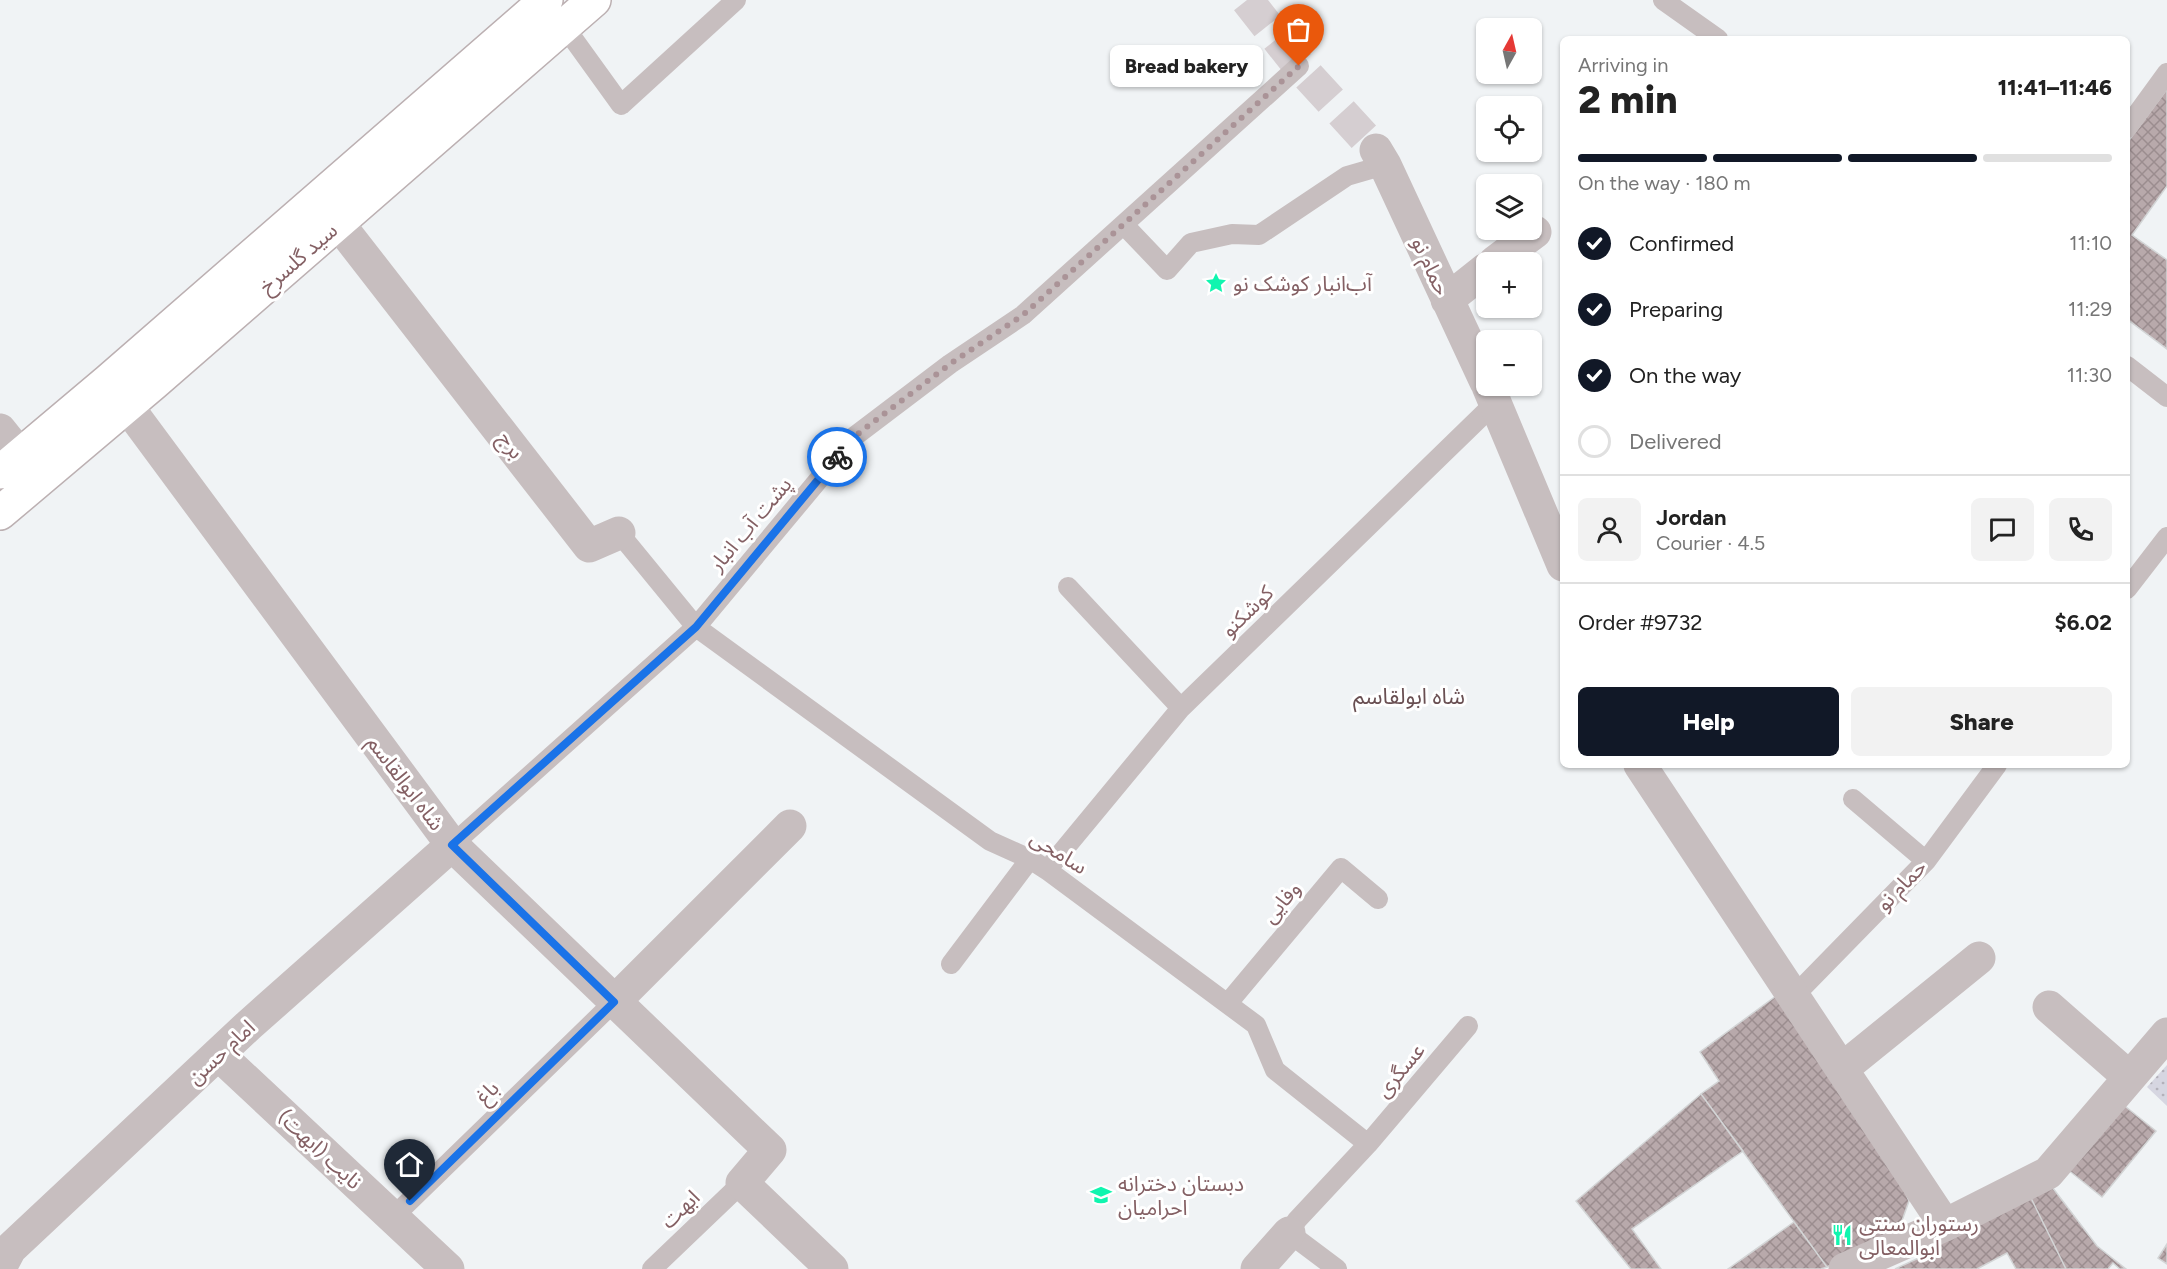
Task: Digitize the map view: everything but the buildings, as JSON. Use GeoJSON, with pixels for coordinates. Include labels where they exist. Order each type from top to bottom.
{"type":"FeatureCollection","features":[{"type":"Feature","properties":{"kind":"main road","name":"سید گلسرخ"},"geometry":{"type":"LineString","coordinates":[[10,463],[548,7],[594,0]]}},
{"type":"Feature","properties":{"kind":"main road","name":"سید گلسرخ"},"geometry":{"type":"LineString","coordinates":[[0,513],[338,223],[548,7]]}},
{"type":"Feature","properties":{"kind":"street","name":"حمام نو"},"geometry":{"type":"LineString","coordinates":[[1381,157],[1476,361]]}},
{"type":"Feature","properties":{"kind":"street","name":"برج"},"geometry":{"type":"LineString","coordinates":[[338,223],[589,546],[619,534]]}},
{"type":"Feature","properties":{"kind":"street"},"geometry":{"type":"LineString","coordinates":[[1508,252],[1524,240]]}},
{"type":"Feature","properties":{"kind":"street"},"geometry":{"type":"LineString","coordinates":[[1447,300],[1476,277]]}},
{"type":"Feature","properties":{"kind":"street","name":"حمام نو"},"geometry":{"type":"LineString","coordinates":[[1493,396],[1560,557]]}},
{"type":"Feature","properties":{"kind":"street","name":"شاه ابوالقاسم"},"geometry":{"type":"LineString","coordinates":[[127,406],[452,845],[770,1150],[742,1184]]}},
{"type":"Feature","properties":{"kind":"street"},"geometry":{"type":"LineString","coordinates":[[0,430],[10,463]]}},
{"type":"Feature","properties":{"kind":"street"},"geometry":{"type":"LineString","coordinates":[[1642,768],[1945,1225]]}},
{"type":"Feature","properties":{"kind":"street"},"geometry":{"type":"LineString","coordinates":[[614,1002],[790,826]]}},
{"type":"Feature","properties":{"kind":"street","name":"امام حسن"},"geometry":{"type":"LineString","coordinates":[[0,1268],[10,1249],[218,1054],[452,845]]}},
{"type":"Feature","properties":{"kind":"street"},"geometry":{"type":"LineString","coordinates":[[1842,1069],[1979,958]]}},
{"type":"Feature","properties":{"kind":"street"},"geometry":{"type":"LineString","coordinates":[[2049,1007],[2129,1077]]}},
{"type":"Feature","properties":{"kind":"street"},"geometry":{"type":"LineString","coordinates":[[1845,1269],[1945,1225],[2048,1173],[2167,1034]]}},
{"type":"Feature","properties":{"kind":"street","name":"نایب (ابهت)"},"geometry":{"type":"LineString","coordinates":[[218,1054],[448,1269]]}},
{"type":"Feature","properties":{"kind":"street"},"geometry":{"type":"LineString","coordinates":[[742,1184],[832,1269]]}},
{"type":"Feature","properties":{"kind":"street"},"geometry":{"type":"LineString","coordinates":[[1257,1269],[1289,1233]]}},
{"type":"Feature","properties":{"kind":"lane"},"geometry":{"type":"LineString","coordinates":[[548,7],[621,105],[736,0]]}},
{"type":"Feature","properties":{"kind":"lane"},"geometry":{"type":"LineString","coordinates":[[1664,0],[1714,36]]}},
{"type":"Feature","properties":{"kind":"lane"},"geometry":{"type":"LineString","coordinates":[[1299,66],[1124,225],[1167,270],[1191,243],[1232,234],[1258,236],[1347,176],[1381,157]]}},
{"type":"Feature","properties":{"kind":"lane"},"geometry":{"type":"LineString","coordinates":[[2130,124],[2167,73]]}},
{"type":"Feature","properties":{"kind":"lane","name":"پشت آب انبار"},"geometry":{"type":"LineString","coordinates":[[452,845],[696,627],[855,436],[950,364],[1023,315],[1124,225]]}},
{"type":"Feature","properties":{"kind":"lane"},"geometry":{"type":"LineString","coordinates":[[2130,368],[2167,397]]}},
{"type":"Feature","properties":{"kind":"lane","name":"کوشکنو"},"geometry":{"type":"LineString","coordinates":[[1047,870],[1181,708],[1484,396]]}},
{"type":"Feature","properties":{"kind":"lane","name":"برج"},"geometry":{"type":"LineString","coordinates":[[619,534],[696,627]]}},
{"type":"Feature","properties":{"kind":"lane"},"geometry":{"type":"LineString","coordinates":[[2130,585],[2167,537]]}},
{"type":"Feature","properties":{"kind":"lane"},"geometry":{"type":"LineString","coordinates":[[1068,587],[1181,708]]}},
{"type":"Feature","properties":{"kind":"lane","name":"سامحی"},"geometry":{"type":"LineString","coordinates":[[696,627],[990,841],[1030,859],[1047,870],[1256,1025],[1275,1070],[1368,1144]]}},
{"type":"Feature","properties":{"kind":"lane","name":"حمام نو"},"geometry":{"type":"LineString","coordinates":[[1794,996],[1926,861],[1995,768]]}},
{"type":"Feature","properties":{"kind":"lane"},"geometry":{"type":"LineString","coordinates":[[1853,799],[1926,861]]}},
{"type":"Feature","properties":{"kind":"lane"},"geometry":{"type":"LineString","coordinates":[[951,964],[1030,859]]}},
{"type":"Feature","properties":{"kind":"lane","name":"وفایی"},"geometry":{"type":"LineString","coordinates":[[1228,1004],[1341,868],[1378,899]]}},
{"type":"Feature","properties":{"kind":"lane","name":"باغ"},"geometry":{"type":"LineString","coordinates":[[393,1217],[614,1002]]}},
{"type":"Feature","properties":{"kind":"lane","name":"عسگری"},"geometry":{"type":"LineString","coordinates":[[1289,1233],[1297,1220],[1368,1144],[1468,1026]]}},
{"type":"Feature","properties":{"kind":"lane","name":"ابهت"},"geometry":{"type":"LineString","coordinates":[[652,1269],[742,1184]]}},
{"type":"Feature","properties":{"kind":"lane"},"geometry":{"type":"LineString","coordinates":[[1289,1233],[1337,1269]]}},
{"type":"Feature","properties":{"kind":"shaded area"},"geometry":{"type":"Polygon","coordinates":[[[2167,1065],[2167,1106],[2147,1087],[2167,1065]]]}},
{"type":"Feature","properties":{"kind":"tunnel"},"geometry":{"type":"LineString","coordinates":[[1247,0],[1299,66],[1376,150]]}},
{"type":"Feature","properties":{"kind":"way so far"},"geometry":{"type":"LineString","coordinates":[[837,457],[855,436],[950,364],[1023,315],[1299,66]]}},
{"type":"Feature","properties":{"kind":"place","name":"Bread bakery"},"geometry":{"type":"Point","coordinates":[1299,66]}},
{"type":"Feature","properties":{"kind":"place","name":"آب‌انبار کوشک نو"},"geometry":{"type":"Point","coordinates":[1216,283]}},
{"type":"Feature","properties":{"kind":"place","name":"دبستان دخترانه احرامیان"},"geometry":{"type":"Point","coordinates":[1101,1195]}},
{"type":"Feature","properties":{"kind":"place","name":"رستوران سنتی ابوالمعالی"},"geometry":{"type":"Point","coordinates":[1842,1235]}},
{"type":"Feature","properties":{"kind":"district","name":"شاه ابولقاسم"},"geometry":{"type":"Point","coordinates":[1409,696]}},
{"type":"Feature","properties":{"kind":"route"},"geometry":{"type":"LineString","coordinates":[[410,1201],[614,1002],[452,845],[696,627],[837,457]]}}]}
